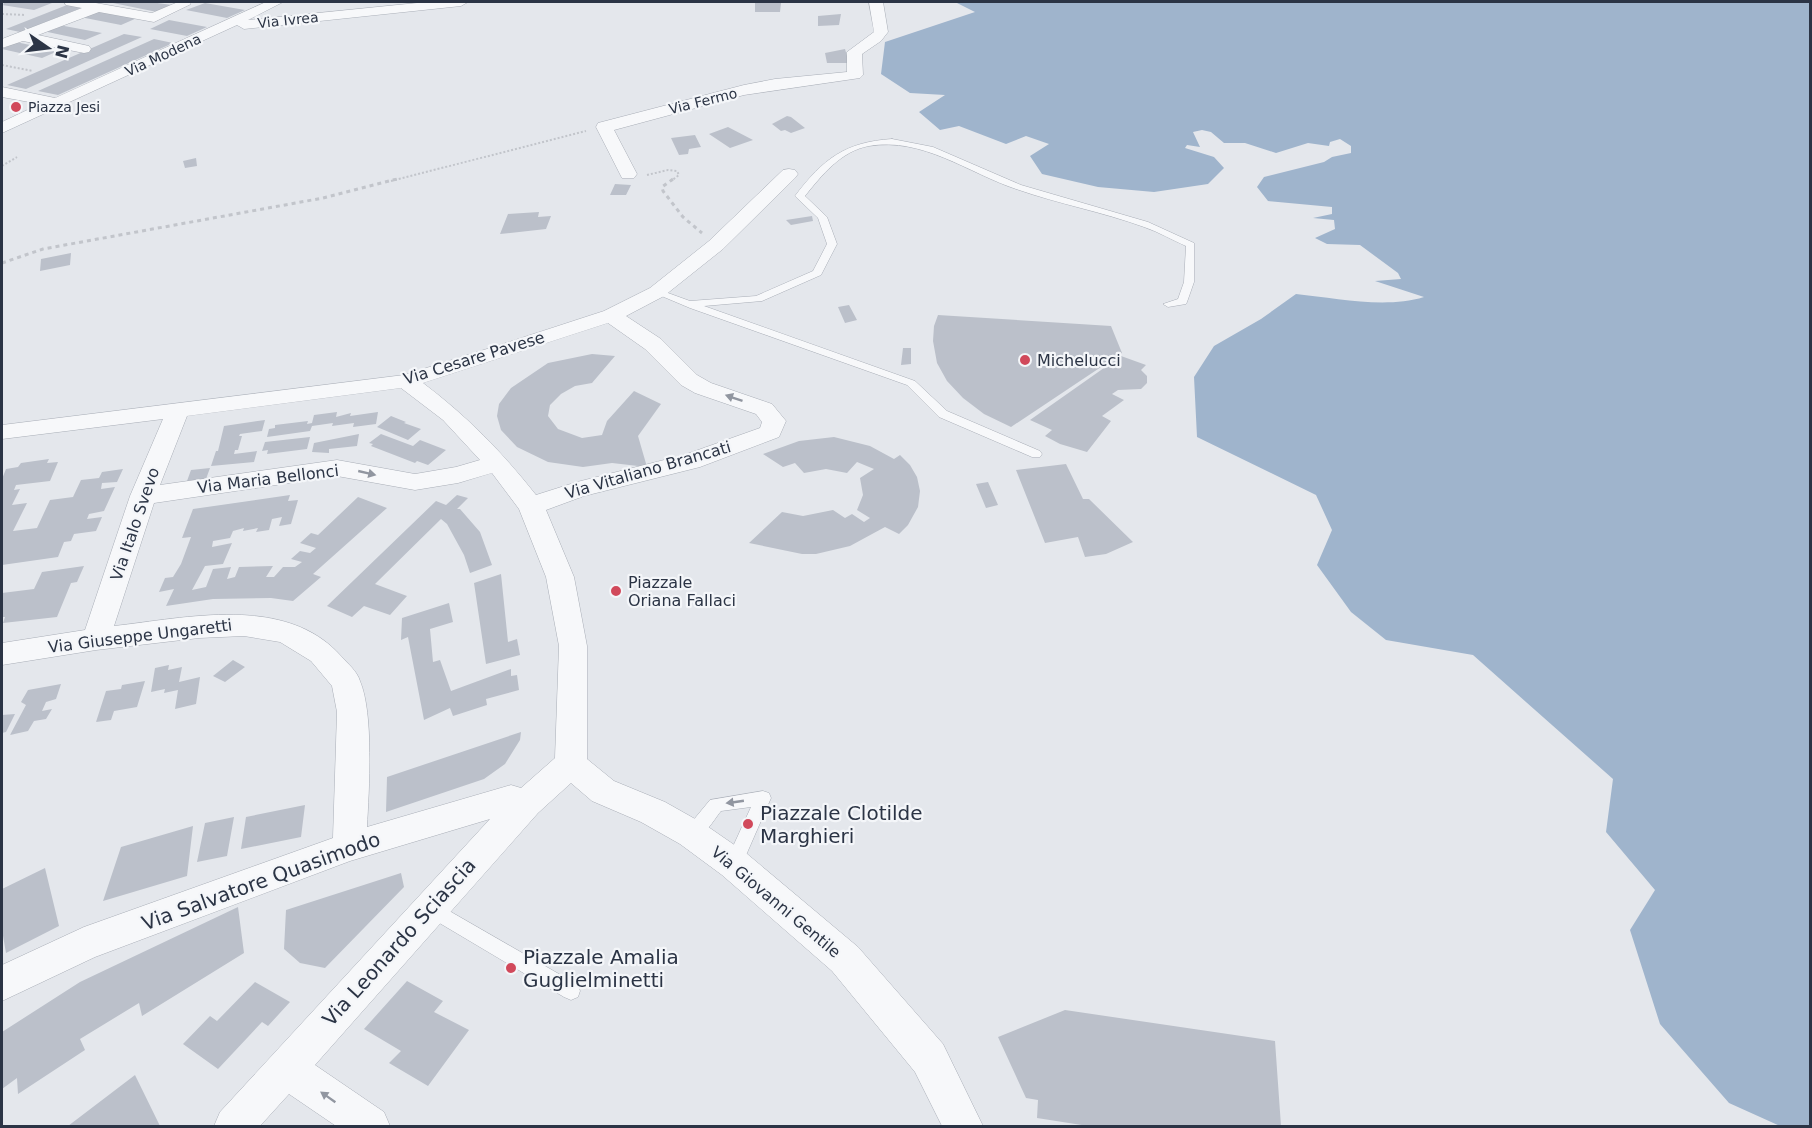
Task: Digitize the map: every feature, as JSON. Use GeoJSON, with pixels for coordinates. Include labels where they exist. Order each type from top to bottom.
{"type":"FeatureCollection","features":[{"type":"Feature","properties":{"kind":"street"},"geometry":{"type":"LineString","coordinates":[[71,2],[154,18],[184,4]]}},
{"type":"Feature","properties":{"kind":"street","name":"Via Modena"},"geometry":{"type":"LineString","coordinates":[[244,2],[272,4]]}},
{"type":"Feature","properties":{"kind":"street","name":"Via Ivrea"},"geometry":{"type":"LineString","coordinates":[[222,28],[461,2]]}},
{"type":"Feature","properties":{"kind":"street","name":"Via Fermo"},"geometry":{"type":"LineString","coordinates":[[604,127],[764,86],[810,80],[841,79],[855,75],[854,52],[876,38],[881,32],[876,2]]}},
{"type":"Feature","properties":{"kind":"street","name":"Via Modena"},"geometry":{"type":"LineString","coordinates":[[2,128],[272,4]]}},
{"type":"Feature","properties":{"kind":"street"},"geometry":{"type":"LineString","coordinates":[[2,44],[98,7]]}},
{"type":"Feature","properties":{"kind":"street"},"geometry":{"type":"LineString","coordinates":[[21,36],[84,49]]}},
{"type":"Feature","properties":{"kind":"street"},"geometry":{"type":"LineString","coordinates":[[2,92],[57,103]]}},
{"type":"Feature","properties":{"kind":"street"},"geometry":{"type":"LineString","coordinates":[[604,127],[628,174]]}},
{"type":"Feature","properties":{"kind":"street","name":"Via Cesare Pavese"},"geometry":{"type":"LineString","coordinates":[[2,432],[406,381],[611,315],[657,292],[716,245],[789,174]]}},
{"type":"Feature","properties":{"kind":"street","name":"Via Vitaliano Brancati"},"geometry":{"type":"LineString","coordinates":[[531,506],[578,490],[691,461],[771,432],[774,421],[764,409],[703,388],[689,380],[653,344],[611,315]]}},
{"type":"Feature","properties":{"kind":"street"},"geometry":{"type":"LineString","coordinates":[[406,381],[451,415],[497,463],[531,506],[560,578],[573,646],[571,764]]}},
{"type":"Feature","properties":{"kind":"street","name":"Via Italo Svevo"},"geometry":{"type":"LineString","coordinates":[[96,639],[143,496],[178,410]]}},
{"type":"Feature","properties":{"kind":"street","name":"Via Maria Bellonci"},"geometry":{"type":"LineString","coordinates":[[143,496],[337,468],[415,482],[458,475],[497,463]]}},
{"type":"Feature","properties":{"kind":"street","name":"Via Giuseppe Ungaretti"},"geometry":{"type":"LineString","coordinates":[[2,654],[96,639],[199,627],[244,625],[287,633],[321,653],[346,682],[352,712],[352,796],[349,847]]}},
{"type":"Feature","properties":{"kind":"street","name":"Via Leonardo Sciascia"},"geometry":{"type":"LineString","coordinates":[[234,1126],[526,803],[571,764]]}},
{"type":"Feature","properties":{"kind":"street","name":"Via Giovanni Gentile"},"geometry":{"type":"LineString","coordinates":[[571,764],[603,791],[653,812],[692,834],[734,864],[845,959],[929,1058],[963,1126]]}},
{"type":"Feature","properties":{"kind":"street","name":"Via Salvatore Quasimodo"},"geometry":{"type":"LineString","coordinates":[[2,983],[84,944],[349,847],[511,799],[526,803]]}},
{"type":"Feature","properties":{"kind":"street"},"geometry":{"type":"LineString","coordinates":[[286,1068],[370,1126]]}},
{"type":"Feature","properties":{"kind":"lane"},"geometry":{"type":"LineString","coordinates":[[689,304],[758,299],[817,273],[832,244],[822,217],[800,196],[819,172],[842,153],[869,143],[902,141],[929,147],[1015,187],[1147,225],[1191,245],[1189,282],[1182,302],[1167,304]]}},
{"type":"Feature","properties":{"kind":"lane"},"geometry":{"type":"LineString","coordinates":[[657,292],[911,383],[943,414],[1036,454]]}},
{"type":"Feature","properties":{"kind":"lane"},"geometry":{"type":"LineString","coordinates":[[692,834],[716,805],[763,798],[734,864]]}},
{"type":"Feature","properties":{"kind":"lane"},"geometry":{"type":"LineString","coordinates":[[430,908],[571,991]]}},
{"type":"Feature","properties":{"kind":"path"},"geometry":{"type":"LineString","coordinates":[[2,14],[19,16],[29,14]]}},
{"type":"Feature","properties":{"kind":"path"},"geometry":{"type":"LineString","coordinates":[[2,65],[33,71]]}},
{"type":"Feature","properties":{"kind":"path"},"geometry":{"type":"LineString","coordinates":[[2,263],[43,249],[323,198],[604,127]]}},
{"type":"Feature","properties":{"kind":"path"},"geometry":{"type":"LineString","coordinates":[[2,166],[17,157]]}},
{"type":"Feature","properties":{"kind":"path"},"geometry":{"type":"LineString","coordinates":[[628,174],[644,175],[668,170],[677,171],[679,175],[668,181],[662,187],[663,191],[683,218],[716,245]]}},
{"type":"Feature","properties":{"kind":"water"},"geometry":{"type":"Polygon","coordinates":[[[955,2],[1810,2],[1810,1126],[1780,1126],[1729,1103],[1660,1024],[1630,930],[1655,890],[1606,832],[1613,779],[1473,655],[1386,640],[1351,612],[1317,565],[1332,530],[1316,495],[1197,437],[1194,377],[1214,346],[1261,319],[1296,294],[1377,302],[1424,297],[1375,281],[1401,279],[1398,273],[1360,245],[1327,244],[1315,238],[1335,229],[1334,220],[1313,218],[1332,214],[1332,207],[1268,201],[1257,187],[1264,177],[1351,153],[1351,146],[1340,139],[1330,142],[1329,146],[1308,143],[1276,153],[1245,143],[1224,143],[1211,132],[1202,130],[1193,132],[1200,147],[1187,145],[1185,148],[1214,157],[1224,168],[1208,184],[1154,192],[1098,187],[1042,174],[1030,156],[1049,144],[1026,136],[1006,144],[959,126],[940,130],[919,112],[945,95],[910,93],[881,74],[885,42],[975,12],[955,2]]]}},
{"type":"Feature","properties":{"kind":"building"},"geometry":{"type":"Polygon","coordinates":[[[2,2],[52,3],[34,10],[2,5],[4,4],[2,2]]]}},
{"type":"Feature","properties":{"kind":"building"},"geometry":{"type":"Polygon","coordinates":[[[108,2],[150,2],[172,5],[157,12],[108,2]]]}},
{"type":"Feature","properties":{"kind":"building"},"geometry":{"type":"Polygon","coordinates":[[[205,3],[245,10],[227,18],[186,10],[205,3]]]}},
{"type":"Feature","properties":{"kind":"building"},"geometry":{"type":"Polygon","coordinates":[[[755,3],[781,3],[780,12],[755,12],[755,3]]]}},
{"type":"Feature","properties":{"kind":"building"},"geometry":{"type":"Polygon","coordinates":[[[67,5],[81,8],[20,32],[6,29],[67,5]]]}},
{"type":"Feature","properties":{"kind":"building"},"geometry":{"type":"Polygon","coordinates":[[[95,11],[137,18],[121,25],[80,17],[95,11]]]}},
{"type":"Feature","properties":{"kind":"building"},"geometry":{"type":"Polygon","coordinates":[[[841,14],[839,25],[818,26],[818,16],[841,14]]]}},
{"type":"Feature","properties":{"kind":"building"},"geometry":{"type":"Polygon","coordinates":[[[169,20],[207,27],[187,36],[150,29],[169,20]]]}},
{"type":"Feature","properties":{"kind":"building"},"geometry":{"type":"Polygon","coordinates":[[[59,25],[102,33],[85,40],[43,31],[59,25]]]}},
{"type":"Feature","properties":{"kind":"building"},"geometry":{"type":"Polygon","coordinates":[[[124,34],[142,37],[26,89],[7,85],[124,34]]]}},
{"type":"Feature","properties":{"kind":"building"},"geometry":{"type":"Polygon","coordinates":[[[154,39],[173,43],[58,95],[38,91],[154,39]]]}},
{"type":"Feature","properties":{"kind":"building"},"geometry":{"type":"Polygon","coordinates":[[[16,42],[58,51],[42,58],[2,49],[16,42]]]}},
{"type":"Feature","properties":{"kind":"building"},"geometry":{"type":"Polygon","coordinates":[[[845,49],[849,63],[827,63],[825,53],[845,49]]]}},
{"type":"Feature","properties":{"kind":"building"},"geometry":{"type":"Polygon","coordinates":[[[787,116],[805,128],[791,133],[781,131],[772,124],[787,116]]]}},
{"type":"Feature","properties":{"kind":"building"},"geometry":{"type":"Polygon","coordinates":[[[728,127],[753,140],[730,148],[709,134],[728,127]]]}},
{"type":"Feature","properties":{"kind":"building"},"geometry":{"type":"Polygon","coordinates":[[[695,135],[701,147],[689,149],[688,154],[679,155],[671,138],[695,135]]]}},
{"type":"Feature","properties":{"kind":"building"},"geometry":{"type":"Polygon","coordinates":[[[196,158],[197,166],[185,168],[183,161],[196,158]]]}},
{"type":"Feature","properties":{"kind":"building"},"geometry":{"type":"Polygon","coordinates":[[[615,184],[631,185],[626,195],[610,195],[615,184]]]}},
{"type":"Feature","properties":{"kind":"building"},"geometry":{"type":"Polygon","coordinates":[[[539,212],[538,217],[551,216],[546,229],[500,234],[508,214],[539,212]]]}},
{"type":"Feature","properties":{"kind":"building"},"geometry":{"type":"Polygon","coordinates":[[[812,216],[813,221],[791,225],[786,220],[812,216]]]}},
{"type":"Feature","properties":{"kind":"building"},"geometry":{"type":"Polygon","coordinates":[[[71,253],[70,265],[40,271],[41,259],[71,253]]]}},
{"type":"Feature","properties":{"kind":"building"},"geometry":{"type":"Polygon","coordinates":[[[849,305],[857,320],[845,323],[838,307],[849,305]]]}},
{"type":"Feature","properties":{"kind":"building"},"geometry":{"type":"Polygon","coordinates":[[[938,315],[1111,326],[1122,353],[1011,427],[984,414],[963,398],[947,381],[937,363],[933,341],[934,326],[938,315]]]}},
{"type":"Feature","properties":{"kind":"building"},"geometry":{"type":"Polygon","coordinates":[[[903,348],[911,348],[911,364],[901,365],[903,348]]]}},
{"type":"Feature","properties":{"kind":"building"},"geometry":{"type":"Polygon","coordinates":[[[592,354],[615,356],[592,383],[575,386],[561,394],[550,405],[548,416],[558,429],[582,438],[602,435],[607,421],[634,391],[661,404],[638,436],[647,467],[612,463],[583,467],[548,462],[517,447],[501,430],[497,416],[499,404],[511,388],[548,363],[592,354]]]}},
{"type":"Feature","properties":{"kind":"building"},"geometry":{"type":"Polygon","coordinates":[[[1121,356],[1146,365],[1141,370],[1147,376],[1147,383],[1141,389],[1118,390],[1112,394],[1124,400],[1102,416],[1111,421],[1087,452],[1060,444],[1045,436],[1052,430],[1030,420],[1121,356]]]}},
{"type":"Feature","properties":{"kind":"building"},"geometry":{"type":"Polygon","coordinates":[[[337,412],[336,417],[351,413],[350,416],[378,412],[376,424],[353,427],[354,423],[332,426],[333,423],[312,426],[310,431],[267,437],[269,429],[275,428],[275,425],[308,421],[307,424],[312,423],[314,415],[337,412]]]}},
{"type":"Feature","properties":{"kind":"building"},"geometry":{"type":"Polygon","coordinates":[[[391,416],[421,429],[408,440],[377,427],[391,416]]]}},
{"type":"Feature","properties":{"kind":"building"},"geometry":{"type":"Polygon","coordinates":[[[265,420],[262,431],[240,434],[239,436],[242,436],[238,450],[235,450],[234,454],[257,451],[254,462],[211,466],[216,451],[218,451],[224,426],[265,420]]]}},
{"type":"Feature","properties":{"kind":"building"},"geometry":{"type":"Polygon","coordinates":[[[359,434],[357,446],[329,449],[329,453],[312,452],[314,443],[359,434]]]}},
{"type":"Feature","properties":{"kind":"building"},"geometry":{"type":"Polygon","coordinates":[[[381,434],[413,446],[420,440],[446,450],[428,465],[417,461],[415,463],[371,446],[373,444],[369,443],[381,434]]]}},
{"type":"Feature","properties":{"kind":"building"},"geometry":{"type":"Polygon","coordinates":[[[310,437],[307,449],[267,454],[268,450],[262,451],[265,442],[310,437]]]}},
{"type":"Feature","properties":{"kind":"building"},"geometry":{"type":"Polygon","coordinates":[[[834,437],[870,446],[894,459],[900,455],[910,465],[917,477],[920,491],[918,507],[908,525],[899,534],[885,527],[850,546],[816,554],[802,554],[749,543],[782,512],[803,516],[833,510],[845,518],[852,514],[864,522],[870,518],[857,510],[863,495],[860,478],[874,469],[857,462],[847,473],[826,469],[804,473],[795,463],[783,467],[763,454],[799,441],[834,437]]]}},
{"type":"Feature","properties":{"kind":"building"},"geometry":{"type":"Polygon","coordinates":[[[49,459],[47,463],[58,462],[50,481],[16,485],[14,490],[20,489],[12,505],[27,503],[13,531],[37,528],[50,500],[73,497],[81,480],[99,478],[102,472],[123,469],[117,482],[102,483],[101,489],[115,487],[104,511],[89,514],[87,519],[102,517],[96,531],[74,534],[71,541],[64,542],[58,557],[2,565],[2,479],[6,469],[18,467],[21,463],[49,459]]]}},
{"type":"Feature","properties":{"kind":"building"},"geometry":{"type":"Polygon","coordinates":[[[1066,464],[1083,499],[1089,499],[1133,542],[1106,554],[1085,557],[1078,537],[1045,543],[1016,470],[1066,464]]]}},
{"type":"Feature","properties":{"kind":"building"},"geometry":{"type":"Polygon","coordinates":[[[210,468],[206,479],[187,481],[191,470],[210,468]]]}},
{"type":"Feature","properties":{"kind":"building"},"geometry":{"type":"Polygon","coordinates":[[[988,482],[998,505],[986,508],[976,484],[988,482]]]}},
{"type":"Feature","properties":{"kind":"building"},"geometry":{"type":"Polygon","coordinates":[[[290,495],[288,501],[298,500],[291,524],[279,526],[282,517],[272,519],[269,530],[256,532],[258,528],[243,531],[244,528],[233,531],[230,538],[213,541],[212,547],[232,543],[223,564],[205,566],[192,590],[206,587],[213,569],[231,567],[227,579],[235,577],[239,567],[273,566],[266,577],[274,577],[283,567],[295,567],[302,562],[291,559],[300,551],[310,553],[316,548],[300,543],[311,533],[318,535],[358,497],[387,508],[313,574],[321,577],[293,601],[271,598],[213,599],[166,606],[174,589],[159,592],[165,578],[173,577],[181,564],[191,537],[182,538],[193,509],[290,495]]]}},
{"type":"Feature","properties":{"kind":"building"},"geometry":{"type":"Polygon","coordinates":[[[457,495],[468,498],[457,509],[460,509],[480,532],[492,565],[470,573],[464,555],[447,524],[441,519],[375,584],[407,596],[390,615],[364,606],[352,617],[327,606],[436,501],[446,505],[457,495]]]}},
{"type":"Feature","properties":{"kind":"building"},"geometry":{"type":"Polygon","coordinates":[[[84,566],[77,582],[71,583],[57,617],[3,623],[5,617],[2,617],[2,593],[34,589],[42,572],[84,566]]]}},
{"type":"Feature","properties":{"kind":"building"},"geometry":{"type":"Polygon","coordinates":[[[501,574],[508,642],[517,639],[520,655],[486,664],[474,583],[501,574]]]}},
{"type":"Feature","properties":{"kind":"building"},"geometry":{"type":"Polygon","coordinates":[[[449,603],[453,622],[430,629],[433,662],[440,660],[451,691],[511,669],[511,676],[517,675],[519,690],[486,699],[487,705],[453,716],[450,708],[424,720],[408,637],[401,640],[402,618],[449,603]]]}},
{"type":"Feature","properties":{"kind":"building"},"geometry":{"type":"Polygon","coordinates":[[[233,660],[245,667],[225,682],[213,676],[233,660]]]}},
{"type":"Feature","properties":{"kind":"building"},"geometry":{"type":"Polygon","coordinates":[[[169,665],[168,670],[182,667],[179,682],[200,677],[196,704],[175,709],[178,690],[164,693],[165,689],[151,692],[155,668],[169,665]]]}},
{"type":"Feature","properties":{"kind":"building"},"geometry":{"type":"Polygon","coordinates":[[[145,681],[137,707],[114,711],[111,720],[96,722],[106,691],[121,689],[122,685],[145,681]]]}},
{"type":"Feature","properties":{"kind":"building"},"geometry":{"type":"Polygon","coordinates":[[[61,684],[56,699],[46,702],[42,711],[52,709],[46,719],[34,721],[28,731],[10,735],[26,705],[21,702],[28,690],[61,684]]]}},
{"type":"Feature","properties":{"kind":"building"},"geometry":{"type":"Polygon","coordinates":[[[15,714],[6,732],[2,733],[2,715],[15,714]]]}},
{"type":"Feature","properties":{"kind":"building"},"geometry":{"type":"Polygon","coordinates":[[[521,732],[520,740],[505,764],[484,779],[386,812],[387,777],[521,732]]]}},
{"type":"Feature","properties":{"kind":"building"},"geometry":{"type":"Polygon","coordinates":[[[305,805],[301,837],[241,849],[246,817],[305,805]]]}},
{"type":"Feature","properties":{"kind":"building"},"geometry":{"type":"Polygon","coordinates":[[[234,817],[227,856],[197,862],[205,823],[234,817]]]}},
{"type":"Feature","properties":{"kind":"building"},"geometry":{"type":"Polygon","coordinates":[[[193,826],[187,876],[103,901],[121,847],[193,826]]]}},
{"type":"Feature","properties":{"kind":"building"},"geometry":{"type":"Polygon","coordinates":[[[45,868],[59,926],[6,953],[2,930],[2,889],[45,868]]]}},
{"type":"Feature","properties":{"kind":"building"},"geometry":{"type":"Polygon","coordinates":[[[401,873],[404,887],[325,968],[300,963],[284,949],[286,910],[401,873]]]}},
{"type":"Feature","properties":{"kind":"building"},"geometry":{"type":"Polygon","coordinates":[[[238,907],[244,953],[142,1016],[139,1003],[80,1039],[85,1050],[18,1094],[17,1078],[2,1089],[2,1032],[80,982],[238,907]]]}},
{"type":"Feature","properties":{"kind":"building"},"geometry":{"type":"Polygon","coordinates":[[[407,981],[443,1001],[434,1012],[469,1030],[428,1086],[389,1063],[401,1051],[364,1029],[407,981]]]}},
{"type":"Feature","properties":{"kind":"building"},"geometry":{"type":"Polygon","coordinates":[[[255,982],[290,1002],[268,1026],[262,1022],[218,1069],[183,1044],[210,1016],[217,1021],[255,982]]]}},
{"type":"Feature","properties":{"kind":"building"},"geometry":{"type":"Polygon","coordinates":[[[1065,1010],[1275,1041],[1281,1126],[1088,1126],[1037,1118],[1038,1100],[1026,1098],[998,1037],[1065,1010]]]}},
{"type":"Feature","properties":{"kind":"building"},"geometry":{"type":"Polygon","coordinates":[[[135,1075],[160,1126],[68,1126],[135,1075]]]}},
{"type":"Feature","properties":{"kind":"place","name":"Piazza Jesi"},"geometry":{"type":"Point","coordinates":[16,107]}},
{"type":"Feature","properties":{"kind":"place","name":"Michelucci"},"geometry":{"type":"Point","coordinates":[1025,360]}},
{"type":"Feature","properties":{"kind":"place","name":"Piazzale Oriana Fallaci"},"geometry":{"type":"Point","coordinates":[616,591]}},
{"type":"Feature","properties":{"kind":"place","name":"Piazzale Clotilde Marghieri"},"geometry":{"type":"Point","coordinates":[748,824]}},
{"type":"Feature","properties":{"kind":"place","name":"Piazzale Amalia Guglielminetti"},"geometry":{"type":"Point","coordinates":[511,968]}}]}
